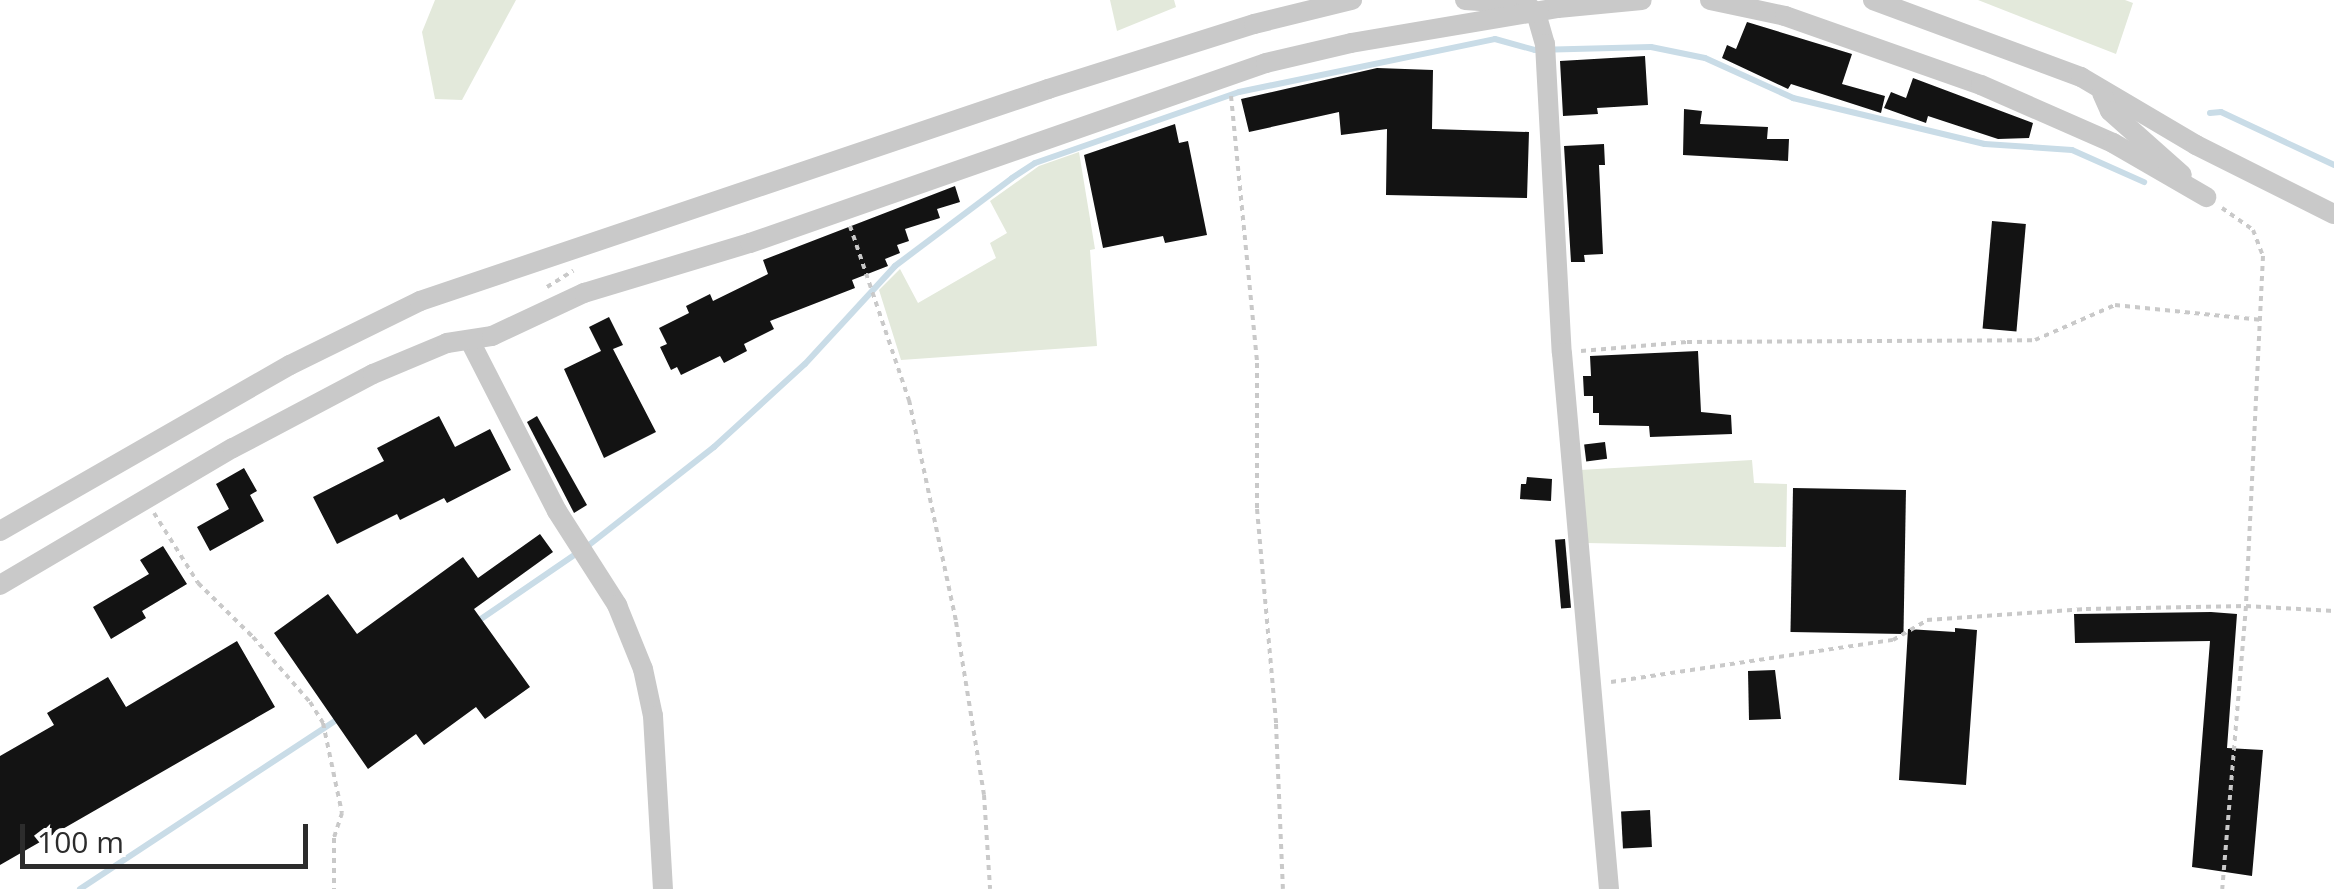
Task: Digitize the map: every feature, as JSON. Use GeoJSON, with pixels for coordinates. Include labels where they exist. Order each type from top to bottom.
{"type":"FeatureCollection","features":[{"type":"Feature","properties":{"kind":"street"},"geometry":{"type":"LineString","coordinates":[[0,532],[290,365],[420,302],[1066,84],[1254,24],[1352,0]]}},
{"type":"Feature","properties":{"kind":"street"},"geometry":{"type":"LineString","coordinates":[[1465,0],[1526,4],[1536,13],[1546,51],[1562,353],[1609,889]]}},
{"type":"Feature","properties":{"kind":"street"},"geometry":{"type":"LineString","coordinates":[[0,586],[233,448],[373,374],[447,343],[471,343],[584,293],[750,242],[1266,63],[1351,43],[1642,0]]}},
{"type":"Feature","properties":{"kind":"street"},"geometry":{"type":"LineString","coordinates":[[1710,0],[1784,16],[1981,85],[2113,143],[2206,197]]}},
{"type":"Feature","properties":{"kind":"street"},"geometry":{"type":"LineString","coordinates":[[1873,0],[2081,77],[2102,93],[2334,214]]}},
{"type":"Feature","properties":{"kind":"street"},"geometry":{"type":"LineString","coordinates":[[2102,93],[2110,112],[2206,197]]}},
{"type":"Feature","properties":{"kind":"street"},"geometry":{"type":"LineString","coordinates":[[471,343],[581,549],[617,605],[643,669],[653,716],[664,889]]}},
{"type":"Feature","properties":{"kind":"path"},"geometry":{"type":"LineString","coordinates":[[1232,101],[1257,363],[1257,509],[1276,724],[1283,889]]}},
{"type":"Feature","properties":{"kind":"path"},"geometry":{"type":"LineString","coordinates":[[2206,197],[2253,230],[2263,256],[2246,606],[2222,889]]}},
{"type":"Feature","properties":{"kind":"path"},"geometry":{"type":"LineString","coordinates":[[844,207],[909,400],[956,622],[984,795],[990,889]]}},
{"type":"Feature","properties":{"kind":"path"},"geometry":{"type":"LineString","coordinates":[[542,290],[575,270]]}},
{"type":"Feature","properties":{"kind":"path"},"geometry":{"type":"LineString","coordinates":[[1562,353],[1687,342],[2036,340],[2115,305],[2262,320]]}},
{"type":"Feature","properties":{"kind":"path"},"geometry":{"type":"LineString","coordinates":[[146,502],[198,583],[254,637],[310,702],[323,724],[342,813],[334,838],[334,889]]}},
{"type":"Feature","properties":{"kind":"path"},"geometry":{"type":"LineString","coordinates":[[1592,684],[1893,640],[1927,620],[2086,608],[2246,606],[2334,611]]}},
{"type":"Feature","properties":{"kind":"shaded area"},"geometry":{"type":"Polygon","coordinates":[[[435,0],[516,0],[462,100],[435,99],[422,32],[435,0]]]}},
{"type":"Feature","properties":{"kind":"shaded area"},"geometry":{"type":"Polygon","coordinates":[[[1110,0],[1174,0],[1176,7],[1117,31],[1110,0]]]}},
{"type":"Feature","properties":{"kind":"shaded area"},"geometry":{"type":"Polygon","coordinates":[[[1978,0],[2125,0],[2133,3],[2116,54],[1978,0]]]}},
{"type":"Feature","properties":{"kind":"shaded area"},"geometry":{"type":"Polygon","coordinates":[[[1079,152],[1095,249],[1090,250],[1097,346],[901,360],[879,290],[900,269],[918,303],[996,258],[990,243],[1007,233],[990,201],[1039,166],[1079,152]]]}},
{"type":"Feature","properties":{"kind":"shaded area"},"geometry":{"type":"Polygon","coordinates":[[[1752,460],[1754,483],[1787,484],[1786,547],[1587,543],[1580,470],[1752,460]]]}},
{"type":"Feature","properties":{"kind":"building"},"geometry":{"type":"Polygon","coordinates":[[[1747,22],[1852,54],[1842,84],[1885,96],[1881,113],[1791,84],[1788,89],[1722,58],[1727,45],[1736,49],[1747,22]]]}},
{"type":"Feature","properties":{"kind":"building"},"geometry":{"type":"Polygon","coordinates":[[[1645,56],[1648,105],[1597,108],[1598,114],[1563,116],[1560,61],[1645,56]]]}},
{"type":"Feature","properties":{"kind":"building"},"geometry":{"type":"Polygon","coordinates":[[[1377,68],[1433,70],[1432,129],[1529,132],[1527,198],[1386,195],[1387,129],[1341,135],[1339,112],[1249,132],[1241,99],[1377,68]]]}},
{"type":"Feature","properties":{"kind":"building"},"geometry":{"type":"Polygon","coordinates":[[[1913,78],[2033,123],[2029,138],[1998,139],[1928,116],[1926,123],[1884,108],[1891,92],[1906,98],[1913,78]]]}},
{"type":"Feature","properties":{"kind":"building"},"geometry":{"type":"Polygon","coordinates":[[[1684,109],[1702,111],[1700,124],[1768,127],[1767,139],[1789,139],[1788,161],[1683,155],[1684,109]]]}},
{"type":"Feature","properties":{"kind":"building"},"geometry":{"type":"Polygon","coordinates":[[[1175,124],[1179,143],[1188,141],[1207,235],[1165,243],[1163,236],[1103,248],[1084,155],[1175,124]]]}},
{"type":"Feature","properties":{"kind":"building"},"geometry":{"type":"Polygon","coordinates":[[[1604,144],[1605,165],[1599,165],[1603,254],[1584,255],[1585,262],[1571,262],[1564,146],[1604,144]]]}},
{"type":"Feature","properties":{"kind":"building"},"geometry":{"type":"Polygon","coordinates":[[[955,186],[960,202],[937,209],[940,218],[905,229],[909,241],[897,245],[900,253],[885,259],[888,266],[852,280],[855,288],[770,321],[774,329],[744,344],[747,351],[724,363],[720,356],[681,375],[677,367],[671,370],[660,347],[667,344],[659,328],[689,313],[686,306],[710,294],[713,301],[768,274],[763,260],[955,186]]]}},
{"type":"Feature","properties":{"kind":"building"},"geometry":{"type":"Polygon","coordinates":[[[1992,221],[2026,224],[2016,332],[1983,329],[1992,221]]]}},
{"type":"Feature","properties":{"kind":"building"},"geometry":{"type":"Polygon","coordinates":[[[609,317],[623,345],[613,349],[656,432],[604,458],[564,369],[601,351],[589,327],[609,317]]]}},
{"type":"Feature","properties":{"kind":"building"},"geometry":{"type":"Polygon","coordinates":[[[1698,351],[1701,412],[1731,415],[1732,434],[1650,437],[1649,426],[1599,425],[1599,413],[1593,413],[1593,396],[1584,396],[1583,376],[1591,376],[1590,356],[1698,351]]]}},
{"type":"Feature","properties":{"kind":"building"},"geometry":{"type":"Polygon","coordinates":[[[439,416],[455,447],[490,429],[511,470],[447,503],[444,498],[400,520],[397,514],[337,544],[313,497],[384,461],[377,448],[439,416]]]}},
{"type":"Feature","properties":{"kind":"building"},"geometry":{"type":"Polygon","coordinates":[[[537,416],[587,505],[574,513],[527,422],[537,416]]]}},
{"type":"Feature","properties":{"kind":"building"},"geometry":{"type":"Polygon","coordinates":[[[1605,442],[1607,459],[1586,461],[1584,445],[1605,442]]]}},
{"type":"Feature","properties":{"kind":"building"},"geometry":{"type":"Polygon","coordinates":[[[244,468],[257,491],[250,495],[264,521],[210,551],[197,527],[229,509],[216,484],[244,468]]]}},
{"type":"Feature","properties":{"kind":"building"},"geometry":{"type":"Polygon","coordinates":[[[1527,477],[1552,479],[1551,501],[1520,499],[1521,484],[1526,484],[1527,477]]]}},
{"type":"Feature","properties":{"kind":"building"},"geometry":{"type":"Polygon","coordinates":[[[1793,488],[1906,490],[1903,634],[1790,632],[1793,488]]]}},
{"type":"Feature","properties":{"kind":"building"},"geometry":{"type":"Polygon","coordinates":[[[540,534],[553,552],[474,609],[530,687],[485,719],[476,707],[424,745],[416,734],[368,769],[274,633],[328,594],[357,634],[463,557],[478,578],[540,534]]]}},
{"type":"Feature","properties":{"kind":"building"},"geometry":{"type":"Polygon","coordinates":[[[1565,539],[1571,608],[1561,609],[1555,540],[1565,539]]]}},
{"type":"Feature","properties":{"kind":"building"},"geometry":{"type":"Polygon","coordinates":[[[163,546],[187,584],[142,611],[146,618],[111,639],[93,607],[149,574],[140,560],[163,546]]]}},
{"type":"Feature","properties":{"kind":"building"},"geometry":{"type":"Polygon","coordinates":[[[2074,614],[2237,614],[2227,748],[2263,750],[2252,876],[2192,867],[2210,641],[2075,643],[2074,614]]]}},
{"type":"Feature","properties":{"kind":"building"},"geometry":{"type":"Polygon","coordinates":[[[1955,628],[1977,630],[1966,785],[1899,780],[1908,629],[1955,632],[1955,628]]]}},
{"type":"Feature","properties":{"kind":"building"},"geometry":{"type":"Polygon","coordinates":[[[237,641],[275,707],[0,865],[0,756],[54,725],[47,713],[108,677],[126,707],[237,641]]]}},
{"type":"Feature","properties":{"kind":"building"},"geometry":{"type":"Polygon","coordinates":[[[1775,670],[1781,719],[1749,720],[1748,671],[1775,670]]]}},
{"type":"Feature","properties":{"kind":"building"},"geometry":{"type":"Polygon","coordinates":[[[1650,810],[1652,847],[1623,848],[1621,812],[1650,810]]]}},
{"type":"Feature","properties":{"kind":"waterway"},"geometry":{"type":"LineString","coordinates":[[475,623],[589,545],[714,447],[805,364],[895,266],[1012,178],[1035,163],[1239,92],[1495,39],[1535,50],[1651,47],[1705,58],[1793,98],[1985,144],[2072,150],[2144,182]]}},
{"type":"Feature","properties":{"kind":"waterway"},"geometry":{"type":"LineString","coordinates":[[2210,113],[2221,112],[2334,165]]}},
{"type":"Feature","properties":{"kind":"waterway"},"geometry":{"type":"LineString","coordinates":[[80,889],[342,716]]}}]}
